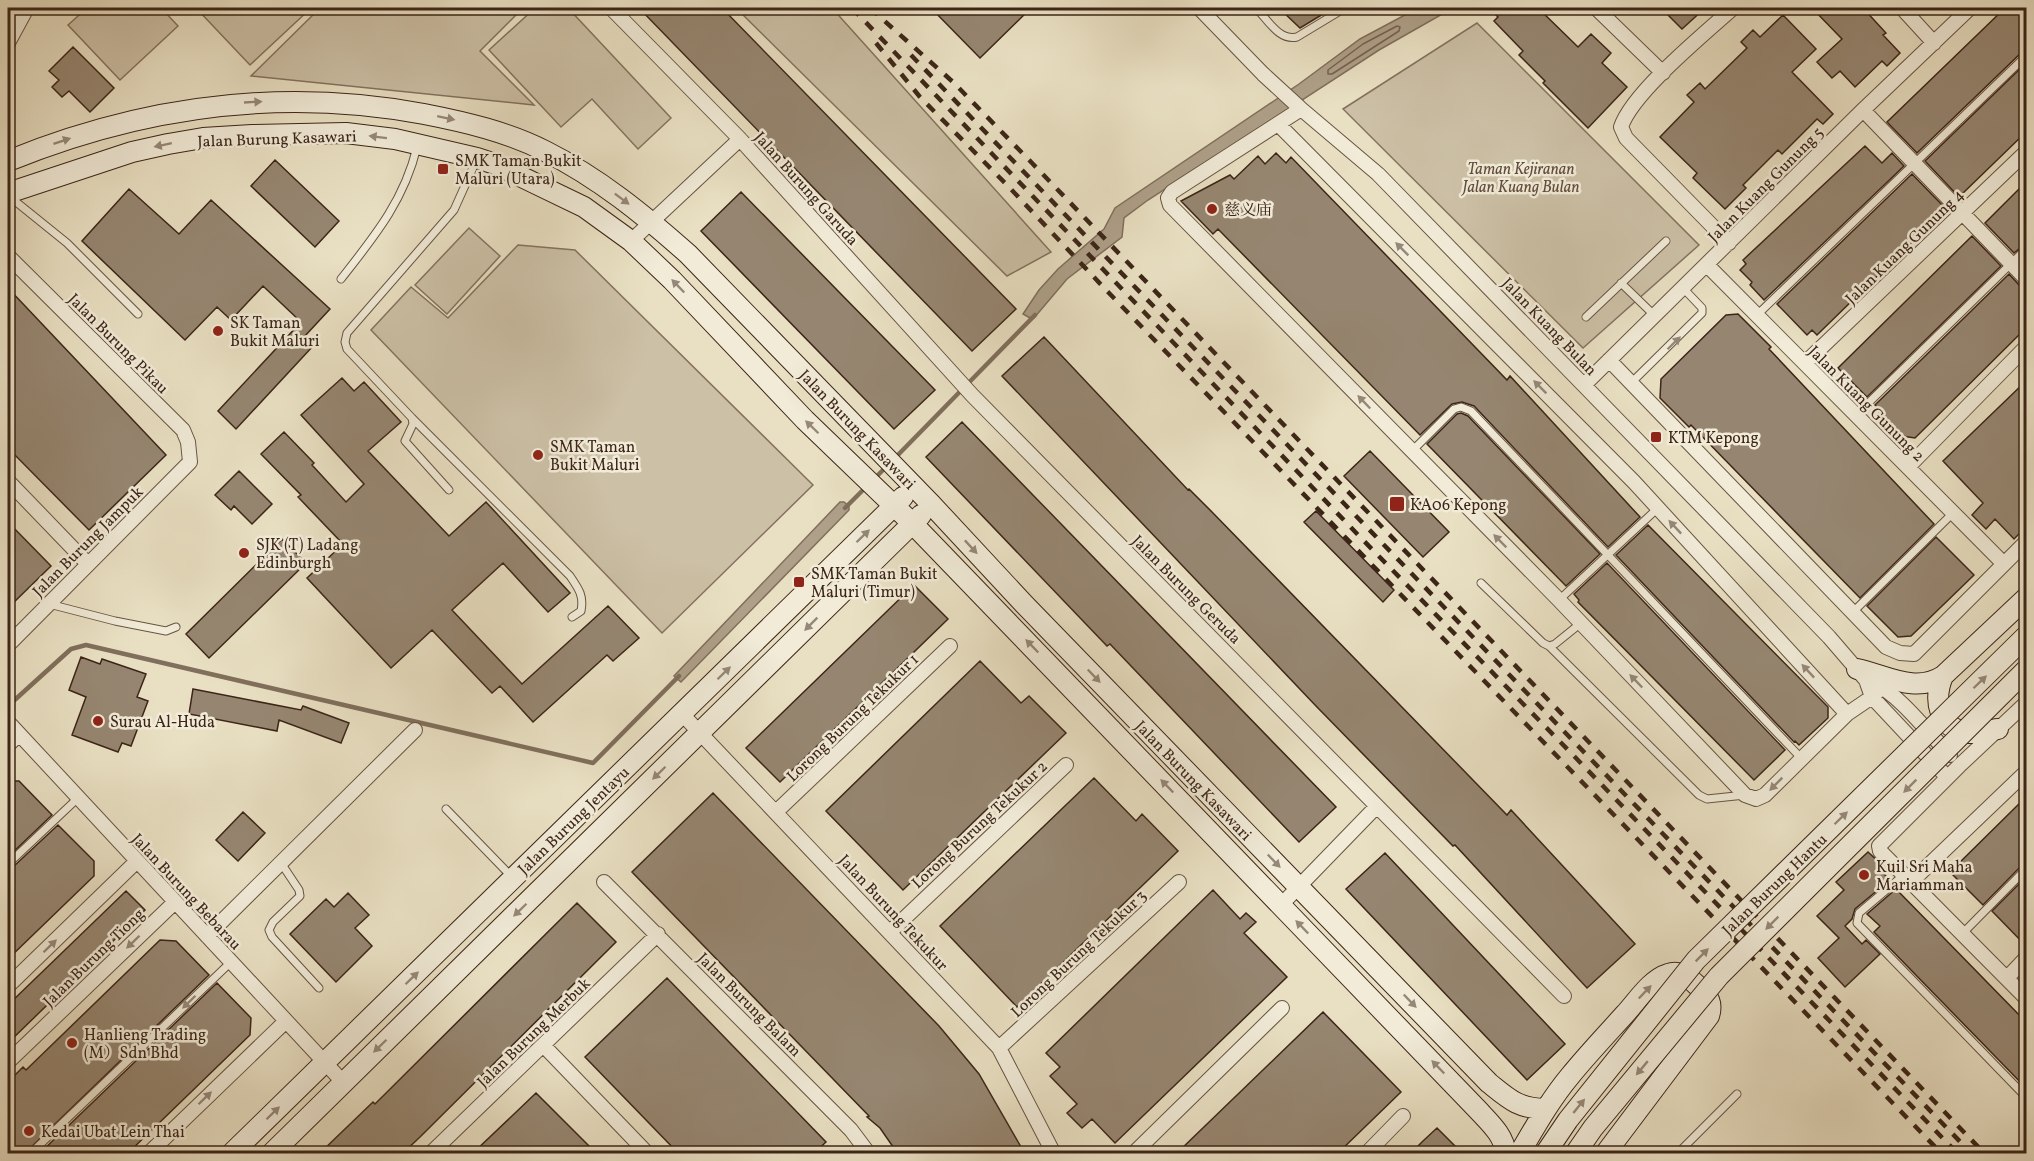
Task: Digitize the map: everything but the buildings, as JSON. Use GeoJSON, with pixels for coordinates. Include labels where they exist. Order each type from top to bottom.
{"type":"FeatureCollection","features":[{"type":"Feature","properties":{"kind":"street"},"geometry":{"type":"LineString","coordinates":[[8,43],[27,8]]}},
{"type":"Feature","properties":{"kind":"street","name":"Jalan Burung Garuda"},"geometry":{"type":"LineString","coordinates":[[611,8],[740,139],[972,395]]}},
{"type":"Feature","properties":{"kind":"street","name":"Jalan Kuang Bulan"},"geometry":{"type":"LineString","coordinates":[[1198,8],[1263,74],[1378,174],[1584,385],[1829,637],[1862,675],[1872,697],[1947,777]]}},
{"type":"Feature","properties":{"kind":"street"},"geometry":{"type":"LineString","coordinates":[[1596,8],[1663,73]]}},
{"type":"Feature","properties":{"kind":"street"},"geometry":{"type":"LineString","coordinates":[[1729,243],[1626,138],[1621,127],[1625,115],[1663,73],[1733,8]]}},
{"type":"Feature","properties":{"kind":"street"},"geometry":{"type":"LineString","coordinates":[[1902,8],[1934,43]]}},
{"type":"Feature","properties":{"kind":"street","name":"Jalan Kuang Gunung 5"},"geometry":{"type":"LineString","coordinates":[[1584,385],[1863,110],[1971,8]]}},
{"type":"Feature","properties":{"kind":"street","name":"Jalan Burung Kasawari"},"geometry":{"type":"LineString","coordinates":[[8,161],[118,124],[187,109],[230,104],[317,101],[366,105],[454,120],[498,132],[544,150],[609,189],[652,221],[688,254],[1489,1083],[1520,1106],[1545,1109]]}},
{"type":"Feature","properties":{"kind":"street"},"geometry":{"type":"LineString","coordinates":[[1301,108],[1172,192],[1168,198],[1170,205],[1581,623],[1745,795],[1756,799],[1766,795],[1853,710],[1882,687]]}},
{"type":"Feature","properties":{"kind":"street"},"geometry":{"type":"LineString","coordinates":[[1863,110],[2026,279]]}},
{"type":"Feature","properties":{"kind":"street"},"geometry":{"type":"LineString","coordinates":[[1278,124],[1658,508],[1853,710]]}},
{"type":"Feature","properties":{"kind":"street","name":"Jalan Burung Kasawari"},"geometry":{"type":"LineString","coordinates":[[8,194],[132,152],[203,138],[346,133],[395,139],[477,158],[584,207],[631,241],[672,280],[805,420],[913,524],[1478,1110],[1500,1134],[1504,1141],[1506,1154]]}},
{"type":"Feature","properties":{"kind":"street"},"geometry":{"type":"LineString","coordinates":[[631,241],[740,139]]}},
{"type":"Feature","properties":{"kind":"street","name":"Jalan Kuang Gunung 4"},"geometry":{"type":"LineString","coordinates":[[1805,363],[2026,152]]}},
{"type":"Feature","properties":{"kind":"street","name":"Jalan Burung Pikau"},"geometry":{"type":"LineString","coordinates":[[8,256],[183,430],[188,442],[190,462]]}},
{"type":"Feature","properties":{"kind":"street","name":"Jalan Kuang Gunung 2"},"geometry":{"type":"LineString","coordinates":[[1707,265],[2004,564]]}},
{"type":"Feature","properties":{"kind":"street"},"geometry":{"type":"LineString","coordinates":[[1908,467],[2026,347]]}},
{"type":"Feature","properties":{"kind":"street"},"geometry":{"type":"LineString","coordinates":[[1610,360],[1886,647],[1900,653],[1914,654],[2026,542]]}},
{"type":"Feature","properties":{"kind":"street","name":"Jalan Burung Geruda"},"geometry":{"type":"LineString","coordinates":[[972,395],[1564,996]]}},
{"type":"Feature","properties":{"kind":"street","name":"Jalan Burung Jampuk"},"geometry":{"type":"LineString","coordinates":[[8,645],[190,462]]}},
{"type":"Feature","properties":{"kind":"street"},"geometry":{"type":"LineString","coordinates":[[8,481],[88,564]]}},
{"type":"Feature","properties":{"kind":"street","name":"Jalan Burung Jentayu"},"geometry":{"type":"LineString","coordinates":[[231,1154],[913,486]]}},
{"type":"Feature","properties":{"kind":"street","name":"Jalan Burung Jentayu"},"geometry":{"type":"LineString","coordinates":[[271,1154],[932,505]]}},
{"type":"Feature","properties":{"kind":"street"},"geometry":{"type":"LineString","coordinates":[[1862,675],[1909,684],[1933,683],[2026,598]]}},
{"type":"Feature","properties":{"kind":"street","name":"Jalan Burung Hantu"},"geometry":{"type":"LineString","coordinates":[[1545,1154],[1568,1120],[1696,960],[2026,636]]}},
{"type":"Feature","properties":{"kind":"street","name":"Lorong Burung Tekukur 1"},"geometry":{"type":"LineString","coordinates":[[777,811],[950,646]]}},
{"type":"Feature","properties":{"kind":"street","name":"Jalan Burung Hantu"},"geometry":{"type":"LineString","coordinates":[[1575,1154],[1593,1128],[1719,976],[2026,670]]}},
{"type":"Feature","properties":{"kind":"street","name":"Jalan Kuang Bulan"},"geometry":{"type":"LineString","coordinates":[[1862,675],[1882,687],[1900,703],[1959,766]]}},
{"type":"Feature","properties":{"kind":"street"},"geometry":{"type":"LineString","coordinates":[[1942,676],[1937,690],[1937,702],[1942,716],[1952,725],[1969,733],[1998,729]]}},
{"type":"Feature","properties":{"kind":"street"},"geometry":{"type":"LineString","coordinates":[[2026,702],[1879,846],[1881,851],[2026,999]]}},
{"type":"Feature","properties":{"kind":"street"},"geometry":{"type":"LineString","coordinates":[[1853,710],[1873,708],[1887,714]]}},
{"type":"Feature","properties":{"kind":"street","name":"Jalan Burung Tekukur"},"geometry":{"type":"LineString","coordinates":[[682,714],[777,811],[999,1048],[1054,1154]]}},
{"type":"Feature","properties":{"kind":"street"},"geometry":{"type":"LineString","coordinates":[[8,745],[12,727]]}},
{"type":"Feature","properties":{"kind":"street","name":"Jalan Burung Bebarau"},"geometry":{"type":"LineString","coordinates":[[12,727],[343,1082]]}},
{"type":"Feature","properties":{"kind":"street"},"geometry":{"type":"LineString","coordinates":[[207,936],[415,730]]}},
{"type":"Feature","properties":{"kind":"street","name":"Lorong Burung Tekukur 2"},"geometry":{"type":"LineString","coordinates":[[890,932],[1065,765]]}},
{"type":"Feature","properties":{"kind":"street"},"geometry":{"type":"LineString","coordinates":[[1908,878],[2026,772]]}},
{"type":"Feature","properties":{"kind":"street"},"geometry":{"type":"LineString","coordinates":[[1281,904],[1377,806]]}},
{"type":"Feature","properties":{"kind":"street"},"geometry":{"type":"LineString","coordinates":[[8,986],[137,861]]}},
{"type":"Feature","properties":{"kind":"street","name":"Jalan Burung Balam"},"geometry":{"type":"LineString","coordinates":[[604,882],[851,1130],[869,1154]]}},
{"type":"Feature","properties":{"kind":"street","name":"Lorong Burung Tekukur 3"},"geometry":{"type":"LineString","coordinates":[[999,1048],[1179,882]]}},
{"type":"Feature","properties":{"kind":"street","name":"Jalan Burung Tiong"},"geometry":{"type":"LineString","coordinates":[[8,1062],[175,902]]}},
{"type":"Feature","properties":{"kind":"street","name":"Jalan Burung Merbuk"},"geometry":{"type":"LineString","coordinates":[[430,1154],[658,934]]}},
{"type":"Feature","properties":{"kind":"street"},"geometry":{"type":"LineString","coordinates":[[2007,978],[2026,958]]}},
{"type":"Feature","properties":{"kind":"street"},"geometry":{"type":"LineString","coordinates":[[1519,1154],[1545,1109],[1569,1077],[1657,980],[1669,973],[1688,976],[1710,1000],[1712,1006],[1709,1016],[1605,1154]]}},
{"type":"Feature","properties":{"kind":"street"},"geometry":{"type":"LineString","coordinates":[[1133,1154],[1282,1008]]}},
{"type":"Feature","properties":{"kind":"street"},"geometry":{"type":"LineString","coordinates":[[148,1154],[286,1021]]}},
{"type":"Feature","properties":{"kind":"street"},"geometry":{"type":"LineString","coordinates":[[543,1045],[648,1154]]}},
{"type":"Feature","properties":{"kind":"street"},"geometry":{"type":"LineString","coordinates":[[1366,1154],[1403,1116]]}},
{"type":"Feature","properties":{"kind":"lane"},"geometry":{"type":"LineString","coordinates":[[1256,8],[1282,36],[1289,39],[1297,38],[1346,8]]}},
{"type":"Feature","properties":{"kind":"lane"},"geometry":{"type":"LineString","coordinates":[[1758,314],[2026,56]]}},
{"type":"Feature","properties":{"kind":"lane"},"geometry":{"type":"LineString","coordinates":[[341,279],[385,223],[412,168],[418,145]]}},
{"type":"Feature","properties":{"kind":"lane"},"geometry":{"type":"LineString","coordinates":[[477,158],[454,210],[347,333],[345,342],[347,349],[412,418],[570,576],[581,592],[583,601],[581,611],[572,617]]}},
{"type":"Feature","properties":{"kind":"lane"},"geometry":{"type":"LineString","coordinates":[[8,194],[67,243],[138,314]]}},
{"type":"Feature","properties":{"kind":"lane"},"geometry":{"type":"LineString","coordinates":[[1586,317],[1665,241]]}},
{"type":"Feature","properties":{"kind":"lane"},"geometry":{"type":"LineString","coordinates":[[1856,415],[2026,249]]}},
{"type":"Feature","properties":{"kind":"lane"},"geometry":{"type":"LineString","coordinates":[[1621,283],[1655,316]]}},
{"type":"Feature","properties":{"kind":"lane"},"geometry":{"type":"LineString","coordinates":[[1631,383],[1702,313],[1702,308],[1683,288]]}},
{"type":"Feature","properties":{"kind":"lane"},"geometry":{"type":"LineString","coordinates":[[1412,451],[1454,410],[1461,407],[1471,411],[1802,759]]}},
{"type":"Feature","properties":{"kind":"lane"},"geometry":{"type":"LineString","coordinates":[[412,418],[413,424],[405,441],[449,490]]}},
{"type":"Feature","properties":{"kind":"lane"},"geometry":{"type":"LineString","coordinates":[[1558,600],[1658,508]]}},
{"type":"Feature","properties":{"kind":"lane"},"geometry":{"type":"LineString","coordinates":[[1852,613],[1953,513]]}},
{"type":"Feature","properties":{"kind":"lane"},"geometry":{"type":"LineString","coordinates":[[1481,583],[1543,643],[1549,646],[1699,795],[1707,799],[1745,795]]}},
{"type":"Feature","properties":{"kind":"lane"},"geometry":{"type":"LineString","coordinates":[[47,604],[166,631],[176,627]]}},
{"type":"Feature","properties":{"kind":"lane"},"geometry":{"type":"LineString","coordinates":[[1549,646],[1555,644],[1581,623]]}},
{"type":"Feature","properties":{"kind":"lane"},"geometry":{"type":"LineString","coordinates":[[8,864],[78,798]]}},
{"type":"Feature","properties":{"kind":"lane"},"geometry":{"type":"LineString","coordinates":[[446,810],[513,878]]}},
{"type":"Feature","properties":{"kind":"lane"},"geometry":{"type":"LineString","coordinates":[[281,862],[299,890],[300,896],[273,922],[269,930],[272,937],[319,988]]}},
{"type":"Feature","properties":{"kind":"lane"},"geometry":{"type":"LineString","coordinates":[[1963,933],[2026,869]]}},
{"type":"Feature","properties":{"kind":"lane"},"geometry":{"type":"LineString","coordinates":[[1908,878],[1859,913],[1857,923],[2026,1097]]}},
{"type":"Feature","properties":{"kind":"lane"},"geometry":{"type":"LineString","coordinates":[[30,1154],[231,962]]}},
{"type":"Feature","properties":{"kind":"lane"},"geometry":{"type":"LineString","coordinates":[[1677,1154],[1737,1094]]}},
{"type":"Feature","properties":{"kind":"green space"},"geometry":{"type":"Polygon","coordinates":[[[87,8],[161,8],[178,26],[120,80],[68,25],[87,8]]]}},
{"type":"Feature","properties":{"kind":"green space"},"geometry":{"type":"Polygon","coordinates":[[[196,8],[311,8],[250,65],[196,8]]]}},
{"type":"Feature","properties":{"kind":"green space"},"geometry":{"type":"Polygon","coordinates":[[[320,8],[523,8],[480,51],[534,105],[251,76],[320,8]]]}},
{"type":"Feature","properties":{"kind":"green space"},"geometry":{"type":"Polygon","coordinates":[[[535,8],[568,8],[671,118],[638,149],[592,99],[561,127],[489,50],[535,8]]]}},
{"type":"Feature","properties":{"kind":"green space"},"geometry":{"type":"Polygon","coordinates":[[[736,8],[832,8],[1051,252],[1007,276],[736,8]]]}},
{"type":"Feature","properties":{"kind":"green space","name":"Taman Kejiranan Jalan Kuang Bulan"},"geometry":{"type":"Polygon","coordinates":[[[1477,23],[1699,245],[1583,348],[1343,109],[1477,23]]]}},
{"type":"Feature","properties":{"kind":"green space"},"geometry":{"type":"Polygon","coordinates":[[[469,228],[500,256],[447,314],[415,285],[469,228]]]}},
{"type":"Feature","properties":{"kind":"green space"},"geometry":{"type":"Polygon","coordinates":[[[518,245],[575,250],[813,485],[662,633],[371,330],[411,287],[448,318],[518,245]]]}},
{"type":"Feature","properties":{"kind":"water"},"geometry":{"type":"Polygon","coordinates":[[[1418,8],[1453,8],[1379,50],[1148,200],[1124,218],[1122,237],[1067,279],[1034,318],[1023,314],[1039,290],[1058,269],[1104,229],[1115,208],[1299,84],[1360,39],[1418,8]]]}},
{"type":"Feature","properties":{"kind":"water"},"geometry":{"type":"Polygon","coordinates":[[[840,502],[849,506],[849,510],[681,682],[674,676],[840,502]]]}},
{"type":"Feature","properties":{"kind":"waterway"},"geometry":{"type":"LineString","coordinates":[[894,459],[1035,315]]}},
{"type":"Feature","properties":{"kind":"waterway"},"geometry":{"type":"LineString","coordinates":[[873,480],[886,467]]}},
{"type":"Feature","properties":{"kind":"waterway"},"geometry":{"type":"LineString","coordinates":[[845,508],[867,486]]}},
{"type":"Feature","properties":{"kind":"waterway"},"geometry":{"type":"LineString","coordinates":[[8,706],[71,649],[86,645],[593,763],[679,676]]}},
{"type":"Feature","properties":{"kind":"railway"},"geometry":{"type":"LineString","coordinates":[[852,8],[1958,1154]]}},
{"type":"Feature","properties":{"kind":"railway"},"geometry":{"type":"LineString","coordinates":[[870,8],[953,82],[1032,163],[1985,1154]]}},
{"type":"Feature","properties":{"kind":"railway"},"geometry":{"type":"LineString","coordinates":[[876,43],[920,97],[1942,1154]]}},
{"type":"Feature","properties":{"kind":"railway"},"geometry":{"type":"LineString","coordinates":[[911,55],[1972,1154]]}},
{"type":"Feature","properties":{"kind":"place","name":"SMK Taman Bukit Maluri (Utara)"},"geometry":{"type":"Point","coordinates":[443,169]}},
{"type":"Feature","properties":{"kind":"place","name":"慈义庙"},"geometry":{"type":"Point","coordinates":[1212,209]}},
{"type":"Feature","properties":{"kind":"place","name":"SK Taman Bukit Maluri"},"geometry":{"type":"Point","coordinates":[218,331]}},
{"type":"Feature","properties":{"kind":"place","name":"KTM Kepong"},"geometry":{"type":"Point","coordinates":[1656,437]}},
{"type":"Feature","properties":{"kind":"place","name":"SMK Taman Bukit Maluri"},"geometry":{"type":"Point","coordinates":[538,455]}},
{"type":"Feature","properties":{"kind":"place","name":"KA06 Kepong"},"geometry":{"type":"Point","coordinates":[1397,504]}},
{"type":"Feature","properties":{"kind":"place","name":"SJK (T) Ladang Edinburgh"},"geometry":{"type":"Point","coordinates":[244,553]}},
{"type":"Feature","properties":{"kind":"place","name":"SMK Taman Bukit Maluri (Timur)"},"geometry":{"type":"Point","coordinates":[799,582]}},
{"type":"Feature","properties":{"kind":"place","name":"Surau Al-Huda"},"geometry":{"type":"Point","coordinates":[98,721]}},
{"type":"Feature","properties":{"kind":"place","name":"Kuil Sri Maha Mariamman"},"geometry":{"type":"Point","coordinates":[1864,875]}},
{"type":"Feature","properties":{"kind":"place","name":"Hanlieng Trading (M）Sdn Bhd"},"geometry":{"type":"Point","coordinates":[72,1043]}},
{"type":"Feature","properties":{"kind":"place","name":"Kedai Ubat Lein Thai"},"geometry":{"type":"Point","coordinates":[29,1131]}}]}
